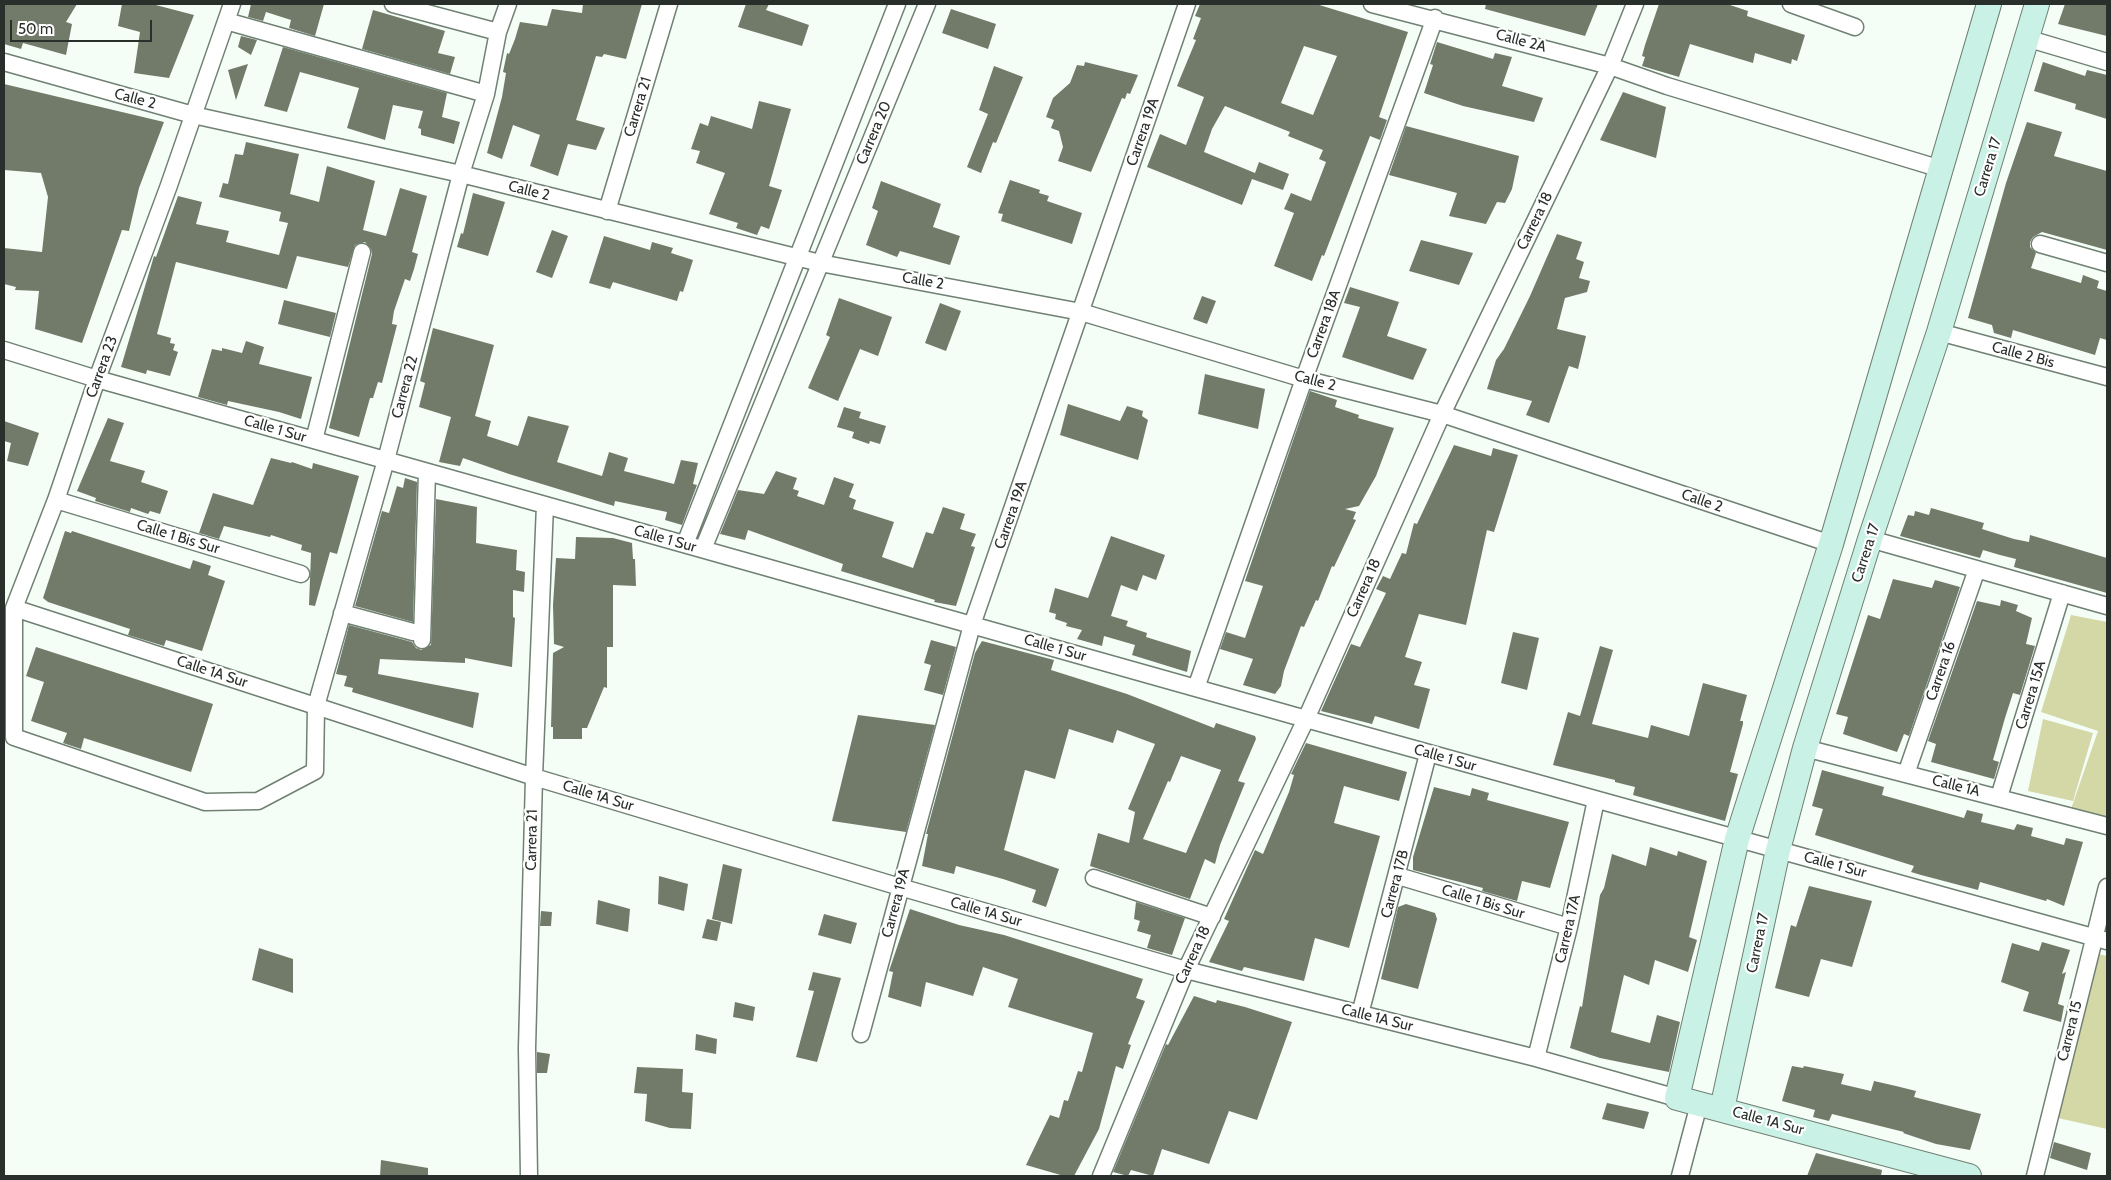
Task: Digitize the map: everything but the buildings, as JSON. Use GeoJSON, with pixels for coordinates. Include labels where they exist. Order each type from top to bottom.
{"type":"FeatureCollection","features":[{"type":"Feature","properties":{"kind":"street","name":"Carrera 23"},"geometry":{"type":"LineString","coordinates":[[232,4],[97,379],[56,500],[14,608],[14,737],[205,802],[258,801],[315,771]]}},
{"type":"Feature","properties":{"kind":"street"},"geometry":{"type":"LineString","coordinates":[[393,4],[498,32]]}},
{"type":"Feature","properties":{"kind":"street","name":"Carrera 22"},"geometry":{"type":"LineString","coordinates":[[315,771],[316,706],[386,460],[461,174],[486,94],[498,32],[508,4]]}},
{"type":"Feature","properties":{"kind":"street","name":"Carrera 21"},"geometry":{"type":"LineString","coordinates":[[607,211],[669,4]]}},
{"type":"Feature","properties":{"kind":"street","name":"Carrera 20"},"geometry":{"type":"LineString","coordinates":[[685,544],[799,258],[897,4]]}},
{"type":"Feature","properties":{"kind":"street","name":"Carrera 20"},"geometry":{"type":"LineString","coordinates":[[703,549],[927,4]]}},
{"type":"Feature","properties":{"kind":"street","name":"Carrera 19A"},"geometry":{"type":"LineString","coordinates":[[861,1034],[972,625],[1187,4]]}},
{"type":"Feature","properties":{"kind":"street","name":"Calle 2A"},"geometry":{"type":"LineString","coordinates":[[1372,4],[1435,18],[1610,66],[1667,86],[1941,169]]}},
{"type":"Feature","properties":{"kind":"street","name":"Carrera 18"},"geometry":{"type":"LineString","coordinates":[[1101,1176],[1186,970],[1306,719],[1442,414],[1610,66],[1635,4]]}},
{"type":"Feature","properties":{"kind":"street"},"geometry":{"type":"LineString","coordinates":[[1680,1176],[1688,1101],[1737,839],[1831,544],[1989,4]]}},
{"type":"Feature","properties":{"kind":"street","name":"Carrera 17"},"geometry":{"type":"LineString","coordinates":[[1722,1109],[1778,850],[1805,748],[1870,540],[1939,332],[2036,4]]}},
{"type":"Feature","properties":{"kind":"street"},"geometry":{"type":"LineString","coordinates":[[1797,5],[1855,27]]}},
{"type":"Feature","properties":{"kind":"street","name":"Carrera 18A"},"geometry":{"type":"LineString","coordinates":[[1196,688],[1304,379],[1435,18]]}},
{"type":"Feature","properties":{"kind":"street"},"geometry":{"type":"LineString","coordinates":[[226,21],[486,94]]}},
{"type":"Feature","properties":{"kind":"street"},"geometry":{"type":"LineString","coordinates":[[2026,38],[2107,62]]}},
{"type":"Feature","properties":{"kind":"street","name":"Calle 2"},"geometry":{"type":"LineString","coordinates":[[4,62],[193,115],[461,174],[820,263],[995,294],[1081,312],[1304,379],[1442,414],[1831,544]]}},
{"type":"Feature","properties":{"kind":"street"},"geometry":{"type":"LineString","coordinates":[[2040,244],[2107,263]]}},
{"type":"Feature","properties":{"kind":"street"},"geometry":{"type":"LineString","coordinates":[[314,440],[362,252]]}},
{"type":"Feature","properties":{"kind":"street","name":"Calle 2 Bis"},"geometry":{"type":"LineString","coordinates":[[1939,332],[2107,377]]}},
{"type":"Feature","properties":{"kind":"street","name":"Calle 1 Sur"},"geometry":{"type":"LineString","coordinates":[[4,350],[97,379],[1428,754],[2100,939]]}},
{"type":"Feature","properties":{"kind":"street"},"geometry":{"type":"LineString","coordinates":[[342,613],[417,636],[427,472]]}},
{"type":"Feature","properties":{"kind":"street","name":"Calle 1 Bis Sur"},"geometry":{"type":"LineString","coordinates":[[56,500],[301,574]]}},
{"type":"Feature","properties":{"kind":"street","name":"Carrera 21"},"geometry":{"type":"LineString","coordinates":[[529,1176],[527,1048],[534,777],[545,505]]}},
{"type":"Feature","properties":{"kind":"street"},"geometry":{"type":"LineString","coordinates":[[1870,540],[2107,606]]}},
{"type":"Feature","properties":{"kind":"street","name":"Carrera 16"},"geometry":{"type":"LineString","coordinates":[[1906,774],[1977,569]]}},
{"type":"Feature","properties":{"kind":"street","name":"Carrera 15A"},"geometry":{"type":"LineString","coordinates":[[1999,797],[2062,593]]}},
{"type":"Feature","properties":{"kind":"street","name":"Calle 1A Sur"},"geometry":{"type":"LineString","coordinates":[[14,608],[534,777],[900,887],[1186,970],[1536,1058],[1688,1101],[1969,1176]]}},
{"type":"Feature","properties":{"kind":"street","name":"Calle 1A"},"geometry":{"type":"LineString","coordinates":[[1805,748],[2107,826]]}},
{"type":"Feature","properties":{"kind":"street","name":"Carrera 17B"},"geometry":{"type":"LineString","coordinates":[[1360,1014],[1398,876],[1428,754]]}},
{"type":"Feature","properties":{"kind":"street","name":"Carrera 17A"},"geometry":{"type":"LineString","coordinates":[[1536,1058],[1569,927],[1596,800]]}},
{"type":"Feature","properties":{"kind":"street","name":"Calle 1 Bis Sur"},"geometry":{"type":"LineString","coordinates":[[1398,876],[1569,927]]}},
{"type":"Feature","properties":{"kind":"street"},"geometry":{"type":"LineString","coordinates":[[1094,878],[1212,917]]}},
{"type":"Feature","properties":{"kind":"street","name":"Carrera 15"},"geometry":{"type":"LineString","coordinates":[[2034,1176],[2100,939],[2107,887]]}},
{"type":"Feature","properties":{"kind":"green space"},"geometry":{"type":"Polygon","coordinates":[[[2071,615],[2107,622],[2107,820],[2071,809],[2098,731],[2041,712],[2071,615]]]}},
{"type":"Feature","properties":{"kind":"green space"},"geometry":{"type":"Polygon","coordinates":[[[2043,719],[2093,733],[2073,801],[2028,791],[2043,719]]]}},
{"type":"Feature","properties":{"kind":"green space"},"geometry":{"type":"Polygon","coordinates":[[[2098,954],[2107,956],[2107,1129],[2058,1118],[2098,954]]]}}]}
